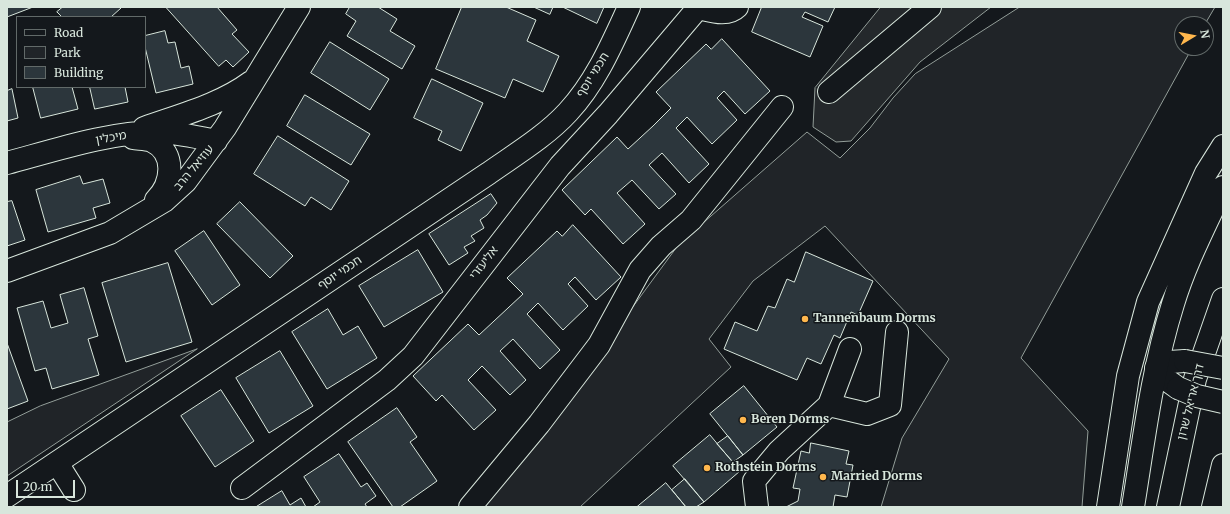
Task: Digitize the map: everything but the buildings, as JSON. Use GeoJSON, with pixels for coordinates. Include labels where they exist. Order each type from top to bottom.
{"type":"FeatureCollection","features":[{"type":"Feature","properties":{"kind":"main road","name":"עוזיאל הרב"},"geometry":{"type":"LineString","coordinates":[[7,271],[110,234],[139,218],[164,201],[186,181],[216,141],[299,7]]}},
{"type":"Feature","properties":{"kind":"main road","name":"חכמי יוסף"},"geometry":{"type":"LineString","coordinates":[[7,496],[489,173],[553,127],[568,112],[593,80],[611,47],[629,7]]}},
{"type":"Feature","properties":{"kind":"main road","name":"אליעזרי"},"geometry":{"type":"LineString","coordinates":[[242,488],[387,380],[413,356],[560,166],[612,109],[698,8],[720,12],[734,10],[736,7]]}},
{"type":"Feature","properties":{"kind":"main road"},"geometry":{"type":"LineString","coordinates":[[829,92],[930,7]]}},
{"type":"Feature","properties":{"kind":"main road"},"geometry":{"type":"LineString","coordinates":[[120,136],[219,101],[241,90],[255,79]]}},
{"type":"Feature","properties":{"kind":"main road"},"geometry":{"type":"LineString","coordinates":[[470,507],[539,424],[599,345],[640,270],[661,246],[691,220],[782,107]]}},
{"type":"Feature","properties":{"kind":"main road","name":"מיכלין"},"geometry":{"type":"LineString","coordinates":[[7,163],[84,143],[120,136],[158,132],[176,133],[216,141]]}},
{"type":"Feature","properties":{"kind":"main road"},"geometry":{"type":"LineString","coordinates":[[120,136],[152,141],[161,149],[168,159],[170,174],[164,192],[139,218]]}},
{"type":"Feature","properties":{"kind":"main road"},"geometry":{"type":"LineString","coordinates":[[1108,507],[1128,376],[1148,302],[1206,173],[1223,146]]}},
{"type":"Feature","properties":{"kind":"main road"},"geometry":{"type":"LineString","coordinates":[[1133,507],[1156,368],[1176,296],[1200,236],[1223,187]]}},
{"type":"Feature","properties":{"kind":"main road","name":"דרך אריאל שרון"},"geometry":{"type":"LineString","coordinates":[[1168,507],[1195,379],[1223,298]]}},
{"type":"Feature","properties":{"kind":"main road"},"geometry":{"type":"LineString","coordinates":[[829,405],[867,414],[890,405],[897,332]]}},
{"type":"Feature","properties":{"kind":"main road"},"geometry":{"type":"LineString","coordinates":[[757,507],[754,481],[779,451],[829,405],[850,349]]}},
{"type":"Feature","properties":{"kind":"main road"},"geometry":{"type":"LineString","coordinates":[[1156,368],[1169,362],[1185,361],[1223,368]]}},
{"type":"Feature","properties":{"kind":"main road"},"geometry":{"type":"LineString","coordinates":[[1156,368],[1164,378],[1178,388],[1197,396],[1223,402]]}},
{"type":"Feature","properties":{"kind":"main road"},"geometry":{"type":"LineString","coordinates":[[57,463],[74,490]]}},
{"type":"Feature","properties":{"kind":"main road"},"geometry":{"type":"LineString","coordinates":[[1213,507],[1223,465]]}},
{"type":"Feature","properties":{"kind":"green space"},"geometry":{"type":"Polygon","coordinates":[[[1020,7],[1215,7],[1210,16],[1174,16],[1174,56],[1188,56],[1021,358],[1088,431],[1082,507],[881,507],[902,438],[949,359],[825,226],[753,281],[709,339],[731,367],[580,507],[481,507],[499,489],[679,244],[807,132],[840,158],[870,128],[893,98],[915,74],[1020,7]]]}},
{"type":"Feature","properties":{"kind":"green space"},"geometry":{"type":"Polygon","coordinates":[[[197,349],[7,476],[7,422],[40,406],[197,349]]]}},
{"type":"Feature","properties":{"kind":"shaded area"},"geometry":{"type":"Polygon","coordinates":[[[881,7],[991,7],[920,62],[851,141],[836,142],[813,127],[815,88],[881,7]]]}},
{"type":"Feature","properties":{"kind":"place","name":"Tannenbaum Dorms"},"geometry":{"type":"Point","coordinates":[805,319]}},
{"type":"Feature","properties":{"kind":"place","name":"Beren Dorms"},"geometry":{"type":"Point","coordinates":[743,420]}},
{"type":"Feature","properties":{"kind":"place","name":"Rothstein Dorms"},"geometry":{"type":"Point","coordinates":[707,468]}},
{"type":"Feature","properties":{"kind":"place","name":"Married Dorms"},"geometry":{"type":"Point","coordinates":[823,477]}}]}
